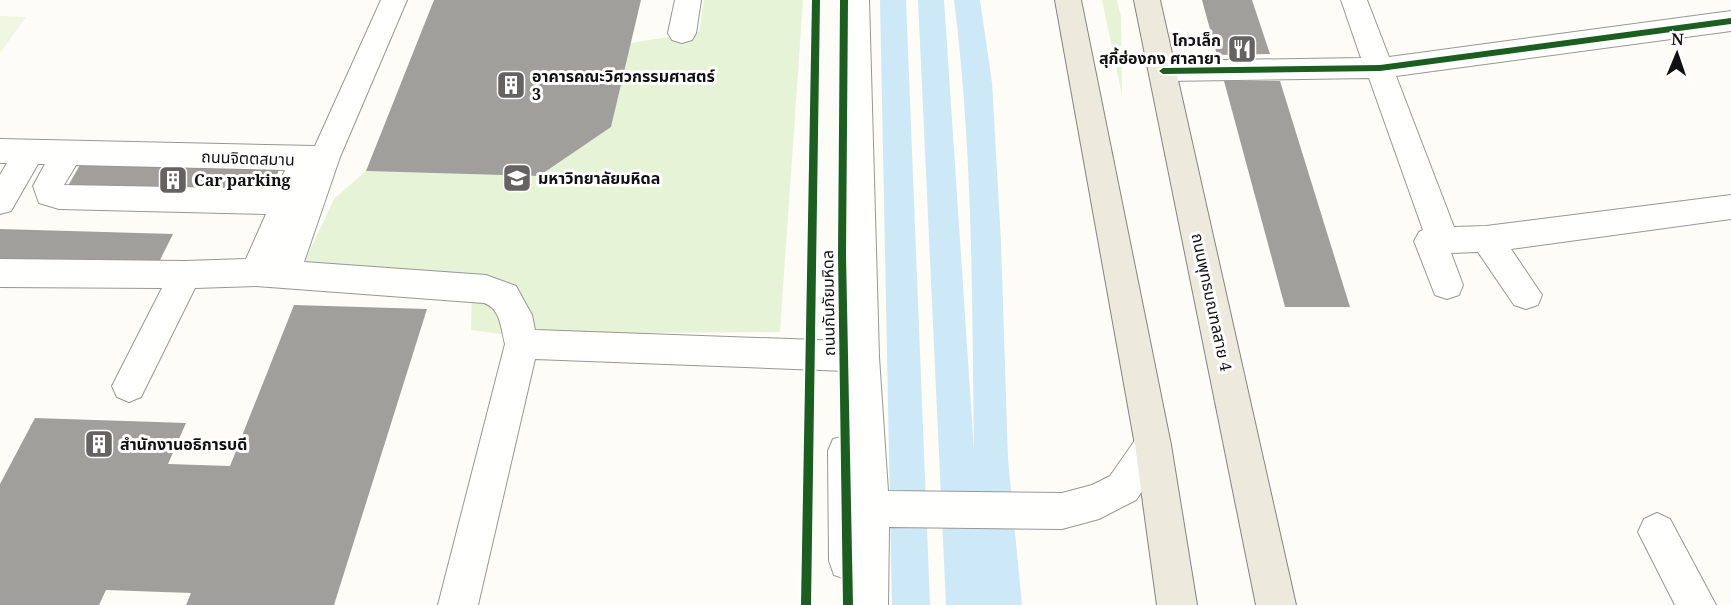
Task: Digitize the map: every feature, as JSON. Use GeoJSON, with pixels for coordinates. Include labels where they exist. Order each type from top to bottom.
{"type":"FeatureCollection","features":[{"type":"Feature","properties":{"kind":"main road"},"geometry":{"type":"LineString","coordinates":[[1068,0],[1153,445],[1177,605]]}},
{"type":"Feature","properties":{"kind":"main road","name":"ถนนพุทธมณฑลสาย 4"},"geometry":{"type":"LineString","coordinates":[[1147,0],[1276,605]]}},
{"type":"Feature","properties":{"kind":"street"},"geometry":{"type":"LineString","coordinates":[[270,273],[315,158],[394,0]]}},
{"type":"Feature","properties":{"kind":"street"},"geometry":{"type":"LineString","coordinates":[[682,33],[688,0]]}},
{"type":"Feature","properties":{"kind":"street","name":"ถนนกันภัยมหิดล"},"geometry":{"type":"LineString","coordinates":[[844,0],[842,255],[853,357],[887,509],[867,605]]}},
{"type":"Feature","properties":{"kind":"street","name":"ถนนกันภัยมหิดล"},"geometry":{"type":"LineString","coordinates":[[848,605],[856,0]]}},
{"type":"Feature","properties":{"kind":"street"},"geometry":{"type":"LineString","coordinates":[[1354,0],[1443,241]]}},
{"type":"Feature","properties":{"kind":"street"},"geometry":{"type":"LineString","coordinates":[[1720,0],[1731,13]]}},
{"type":"Feature","properties":{"kind":"street"},"geometry":{"type":"LineString","coordinates":[[1163,71],[1380,68],[1731,21]]}},
{"type":"Feature","properties":{"kind":"street"},"geometry":{"type":"LineString","coordinates":[[0,202],[15,151]]}},
{"type":"Feature","properties":{"kind":"street","name":"ถนนจิตตสมาน"},"geometry":{"type":"LineString","coordinates":[[15,151],[315,158]]}},
{"type":"Feature","properties":{"kind":"street"},"geometry":{"type":"LineString","coordinates":[[67,153],[48,186],[50,194],[59,197],[286,202]]}},
{"type":"Feature","properties":{"kind":"street"},"geometry":{"type":"LineString","coordinates":[[270,273],[286,202],[315,158]]}},
{"type":"Feature","properties":{"kind":"street"},"geometry":{"type":"LineString","coordinates":[[1446,285],[1430,241],[1486,239],[1731,207]]}},
{"type":"Feature","properties":{"kind":"street"},"geometry":{"type":"LineString","coordinates":[[1486,239],[1526,295]]}},
{"type":"Feature","properties":{"kind":"street"},"geometry":{"type":"LineString","coordinates":[[0,273],[185,275],[270,273],[486,289],[504,296],[515,315],[522,344],[458,605]]}},
{"type":"Feature","properties":{"kind":"street"},"geometry":{"type":"LineString","coordinates":[[129,386],[185,275]]}},
{"type":"Feature","properties":{"kind":"street"},"geometry":{"type":"LineString","coordinates":[[522,344],[853,357]]}},
{"type":"Feature","properties":{"kind":"street"},"geometry":{"type":"LineString","coordinates":[[887,509],[1062,511],[1099,501],[1123,488],[1153,445]]}},
{"type":"Feature","properties":{"kind":"street"},"geometry":{"type":"LineString","coordinates":[[1657,532],[1696,605]]}},
{"type":"Feature","properties":{"kind":"green space"},"geometry":{"type":"Polygon","coordinates":[[[704,0],[803,0],[780,332],[501,334],[471,330],[472,290],[294,284],[334,199],[366,171],[539,176],[611,127],[631,43],[699,32],[704,0]]]}},
{"type":"Feature","properties":{"kind":"green space"},"geometry":{"type":"Polygon","coordinates":[[[1102,0],[1117,0],[1121,17],[1122,95],[1102,0]]]}},
{"type":"Feature","properties":{"kind":"green space"},"geometry":{"type":"Polygon","coordinates":[[[0,16],[26,17],[0,53],[0,16]]]}},
{"type":"Feature","properties":{"kind":"building","name":"อาคารคณะวิศวกรรมศาสตร์ 3"},"geometry":{"type":"Polygon","coordinates":[[[434,0],[641,0],[611,127],[539,176],[366,171],[434,0]]]}},
{"type":"Feature","properties":{"kind":"building"},"geometry":{"type":"Polygon","coordinates":[[[1202,0],[1252,0],[1270,54],[1217,55],[1202,0]]]}},
{"type":"Feature","properties":{"kind":"building"},"geometry":{"type":"Polygon","coordinates":[[[1224,81],[1280,81],[1350,307],[1285,307],[1224,81]]]}},
{"type":"Feature","properties":{"kind":"building","name":"Car parking"},"geometry":{"type":"Polygon","coordinates":[[[80,165],[279,170],[268,197],[65,191],[80,165]]]}},
{"type":"Feature","properties":{"kind":"building"},"geometry":{"type":"Polygon","coordinates":[[[0,229],[173,234],[156,268],[0,264],[0,229]]]}},
{"type":"Feature","properties":{"kind":"building","name":"สำนักงานอธิการบดี"},"geometry":{"type":"Polygon","coordinates":[[[294,305],[427,309],[334,605],[186,605],[191,593],[106,590],[99,605],[0,605],[0,484],[35,418],[186,423],[168,464],[230,466],[294,305]]]}},
{"type":"Feature","properties":{"kind":"waterway"},"geometry":{"type":"LineString","coordinates":[[893,0],[911,605]]}},
{"type":"Feature","properties":{"kind":"waterway"},"geometry":{"type":"LineString","coordinates":[[931,0],[965,605]]}},
{"type":"Feature","properties":{"kind":"waterway"},"geometry":{"type":"LineString","coordinates":[[967,0],[978,83],[986,242],[991,460],[1003,605]]}},
{"type":"Feature","properties":{"kind":"cycle path"},"geometry":{"type":"LineString","coordinates":[[806,605],[816,0]]}},
{"type":"Feature","properties":{"kind":"cycle path"},"geometry":{"type":"LineString","coordinates":[[844,0],[842,255],[848,605]]}},
{"type":"Feature","properties":{"kind":"cycle path"},"geometry":{"type":"LineString","coordinates":[[1163,71],[1380,68],[1731,21]]}},
{"type":"Feature","properties":{"kind":"place","name":"โกวเล็ก สุกี้ฮ่องกง ศาลายา"},"geometry":{"type":"Point","coordinates":[1242,49]}},
{"type":"Feature","properties":{"kind":"place","name":"อาคารคณะวิศวกรรมศาสตร์ 3"},"geometry":{"type":"Point","coordinates":[511,85]}},
{"type":"Feature","properties":{"kind":"place","name":"มหาวิทยาลัยมหิดล"},"geometry":{"type":"Point","coordinates":[517,178]}},
{"type":"Feature","properties":{"kind":"place","name":"Car parking"},"geometry":{"type":"Point","coordinates":[173,180]}},
{"type":"Feature","properties":{"kind":"place","name":"สำนักงานอธิการบดี"},"geometry":{"type":"Point","coordinates":[99,444]}}]}
